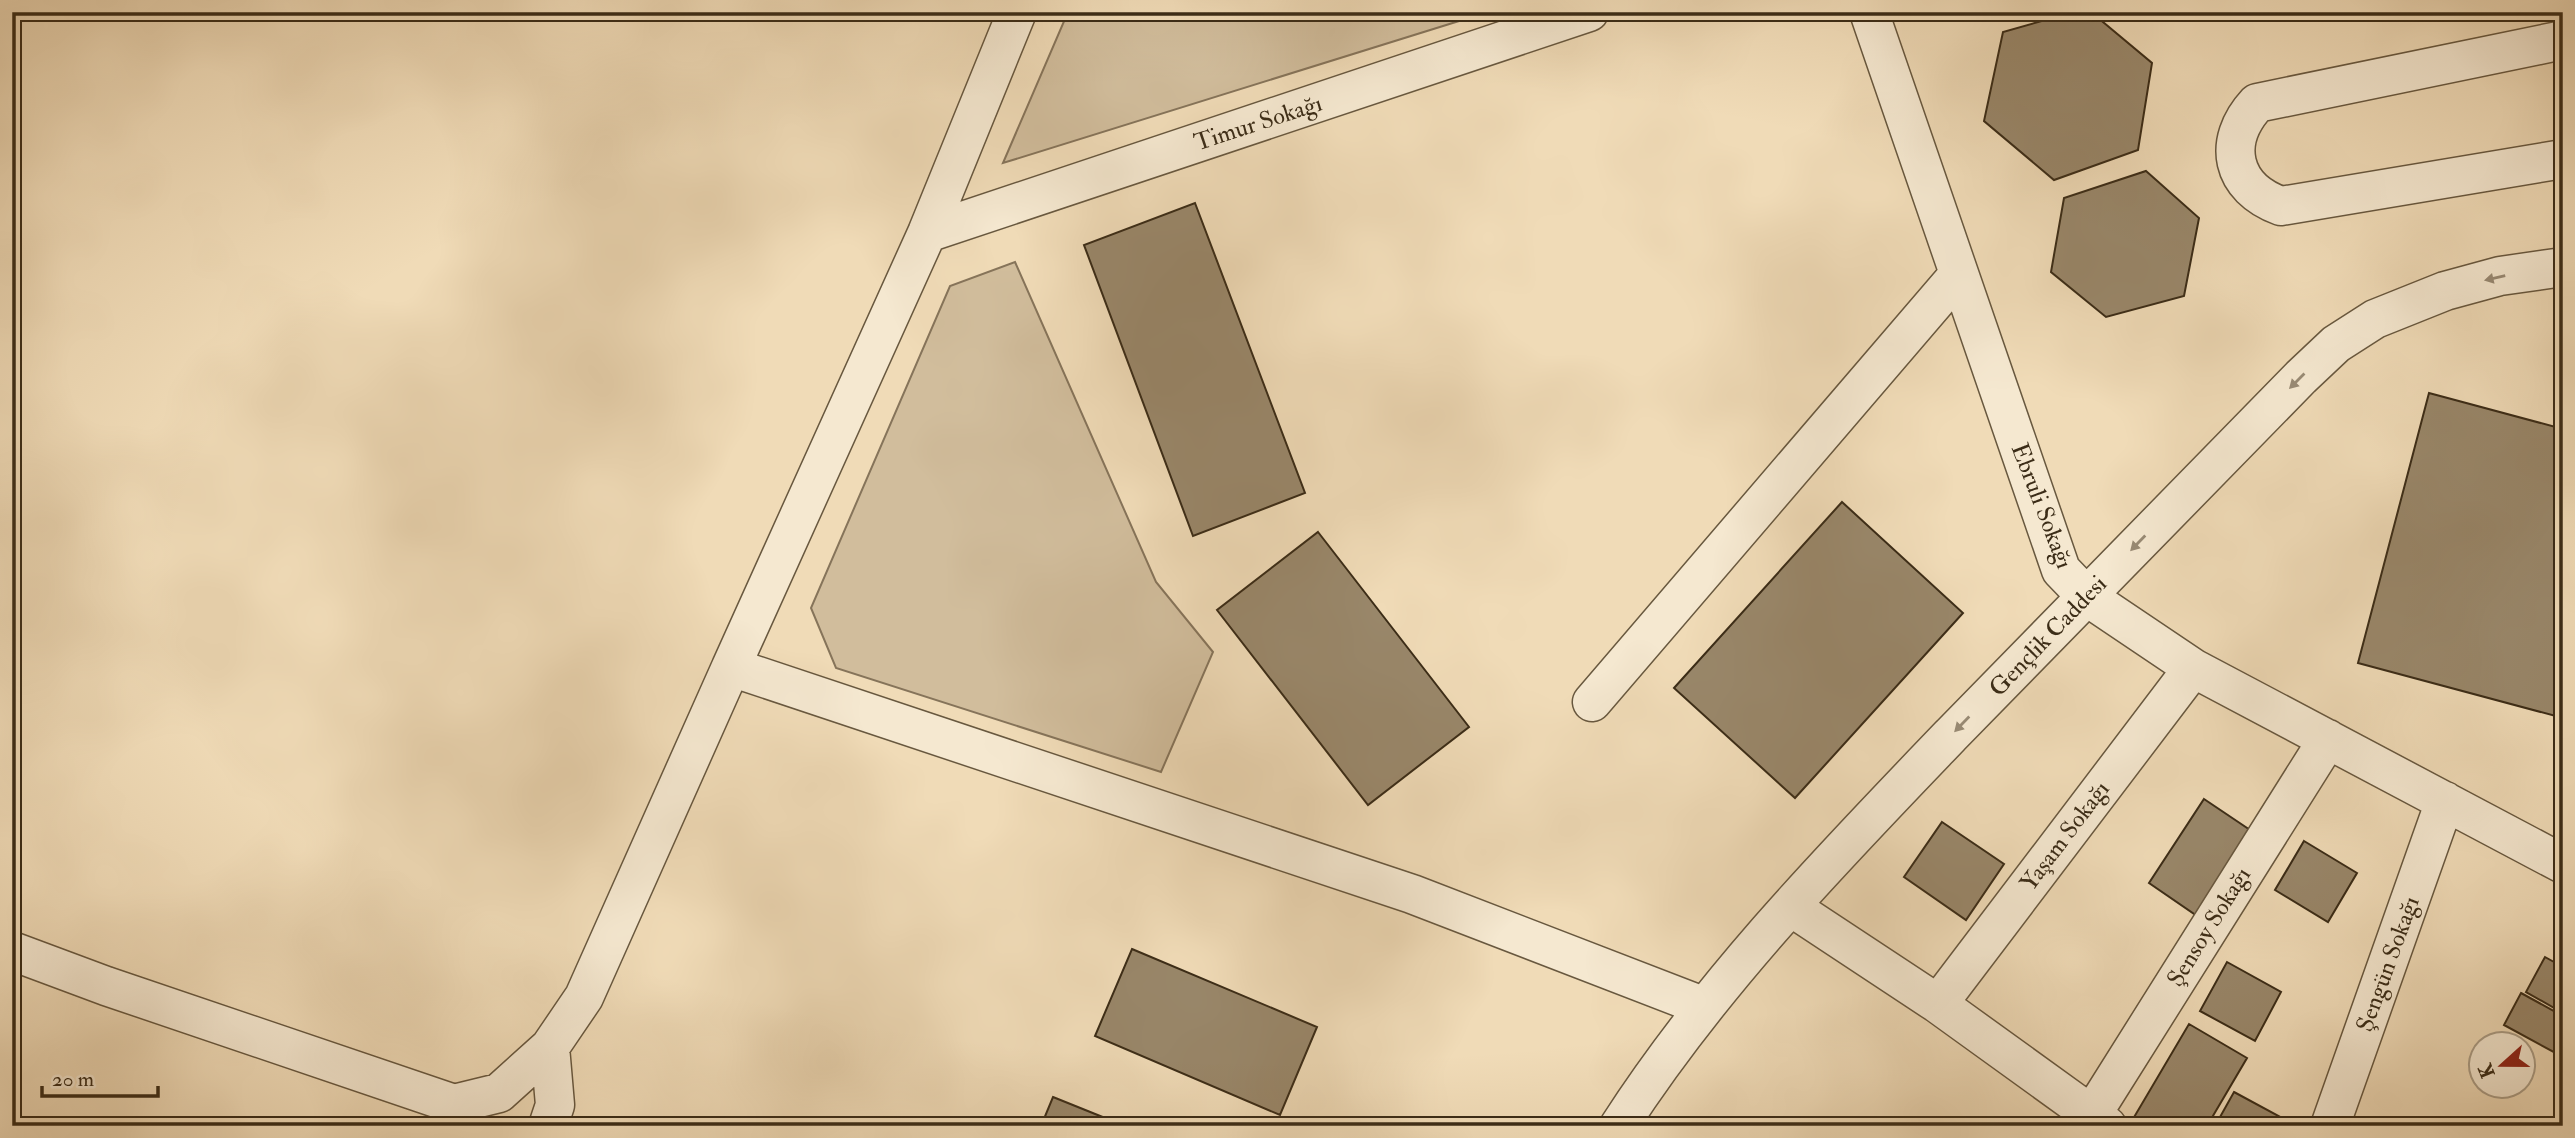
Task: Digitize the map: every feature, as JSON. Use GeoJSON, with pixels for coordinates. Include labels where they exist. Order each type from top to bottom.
{"type":"FeatureCollection","features":[{"type":"Feature","properties":{"kind":"street"},"geometry":{"type":"LineString","coordinates":[[12,951],[106,986],[454,1104],[499,1093],[550,1047],[584,997],[927,233],[1017,12]]}},
{"type":"Feature","properties":{"kind":"street","name":"Timur Sokağı"},"geometry":{"type":"LineString","coordinates":[[927,233],[1589,12]]}},
{"type":"Feature","properties":{"kind":"street","name":"Ebruli Sokağı"},"geometry":{"type":"LineString","coordinates":[[1869,12],[2061,570],[2086,596],[2193,668],[2563,864]]}},
{"type":"Feature","properties":{"kind":"street"},"geometry":{"type":"LineString","coordinates":[[2563,40],[2256,103],[2237,132],[2235,149],[2244,180],[2254,192],[2281,206],[2563,159]]}},
{"type":"Feature","properties":{"kind":"street","name":"Gençlik Caddesi"},"geometry":{"type":"LineString","coordinates":[[1619,1126],[1658,1066],[1731,973],[1791,906],[1884,805],[2086,596],[2336,344],[2375,318],[2445,291],[2500,276],[2563,267]]}},
{"type":"Feature","properties":{"kind":"street"},"geometry":{"type":"LineString","coordinates":[[1592,702],[1959,274]]}},
{"type":"Feature","properties":{"kind":"street"},"geometry":{"type":"LineString","coordinates":[[731,667],[1412,894],[1705,1007]]}},
{"type":"Feature","properties":{"kind":"street","name":"Yaşam Sokağı"},"geometry":{"type":"LineString","coordinates":[[1938,1004],[2193,668]]}},
{"type":"Feature","properties":{"kind":"street","name":"Şensoy Sokağı"},"geometry":{"type":"LineString","coordinates":[[2099,1121],[2328,739]]}},
{"type":"Feature","properties":{"kind":"street","name":"Şengün Sokağı"},"geometry":{"type":"LineString","coordinates":[[2330,1126],[2445,801]]}},
{"type":"Feature","properties":{"kind":"street"},"geometry":{"type":"LineString","coordinates":[[1791,906],[1938,1004],[2099,1121]]}},
{"type":"Feature","properties":{"kind":"street"},"geometry":{"type":"LineString","coordinates":[[548,1126],[555,1105],[550,1047]]}},
{"type":"Feature","properties":{"kind":"shaded area"},"geometry":{"type":"Polygon","coordinates":[[[1068,12],[1488,12],[1003,163],[1068,12]]]}},
{"type":"Feature","properties":{"kind":"shaded area"},"geometry":{"type":"Polygon","coordinates":[[[1015,262],[1156,582],[1213,652],[1161,772],[836,668],[811,608],[950,286],[1015,262]]]}},
{"type":"Feature","properties":{"kind":"building"},"geometry":{"type":"Polygon","coordinates":[[[2074,12],[2091,12],[2152,63],[2138,150],[2054,180],[1984,121],[2003,32],[2074,12]]]}},
{"type":"Feature","properties":{"kind":"building"},"geometry":{"type":"Polygon","coordinates":[[[2146,171],[2199,218],[2184,296],[2106,317],[2051,272],[2064,198],[2146,171]]]}},
{"type":"Feature","properties":{"kind":"building"},"geometry":{"type":"Polygon","coordinates":[[[1195,203],[1305,493],[1193,536],[1084,245],[1195,203]]]}},
{"type":"Feature","properties":{"kind":"building"},"geometry":{"type":"Polygon","coordinates":[[[2429,393],[2563,429],[2563,718],[2358,663],[2429,393]]]}},
{"type":"Feature","properties":{"kind":"building"},"geometry":{"type":"Polygon","coordinates":[[[1842,502],[1963,613],[1795,798],[1674,688],[1842,502]]]}},
{"type":"Feature","properties":{"kind":"building"},"geometry":{"type":"Polygon","coordinates":[[[1318,532],[1469,727],[1368,805],[1217,610],[1318,532]]]}},
{"type":"Feature","properties":{"kind":"building"},"geometry":{"type":"Polygon","coordinates":[[[2204,799],[2259,836],[2203,920],[2149,883],[2204,799]]]}},
{"type":"Feature","properties":{"kind":"building"},"geometry":{"type":"Polygon","coordinates":[[[1942,822],[2004,864],[1966,920],[1904,877],[1942,822]]]}},
{"type":"Feature","properties":{"kind":"building"},"geometry":{"type":"Polygon","coordinates":[[[2304,841],[2357,873],[2328,922],[2275,890],[2304,841]]]}},
{"type":"Feature","properties":{"kind":"building"},"geometry":{"type":"Polygon","coordinates":[[[1132,949],[1317,1027],[1280,1115],[1095,1036],[1132,949]]]}},
{"type":"Feature","properties":{"kind":"building"},"geometry":{"type":"Polygon","coordinates":[[[2545,957],[2563,967],[2563,1013],[2526,992],[2545,957]]]}},
{"type":"Feature","properties":{"kind":"building"},"geometry":{"type":"Polygon","coordinates":[[[2227,962],[2281,992],[2255,1041],[2200,1011],[2227,962]]]}},
{"type":"Feature","properties":{"kind":"building"},"geometry":{"type":"Polygon","coordinates":[[[2521,993],[2563,1016],[2563,1057],[2536,1042],[2536,1030],[2513,1030],[2504,1025],[2521,993]]]}},
{"type":"Feature","properties":{"kind":"building"},"geometry":{"type":"Polygon","coordinates":[[[2189,1024],[2247,1058],[2207,1126],[2132,1126],[2130,1124],[2189,1024]]]}},
{"type":"Feature","properties":{"kind":"building"},"geometry":{"type":"Polygon","coordinates":[[[2234,1092],[2297,1126],[2215,1126],[2234,1092]]]}},
{"type":"Feature","properties":{"kind":"building"},"geometry":{"type":"Polygon","coordinates":[[[1053,1097],[1125,1126],[1041,1126],[1053,1097]]]}}]}
